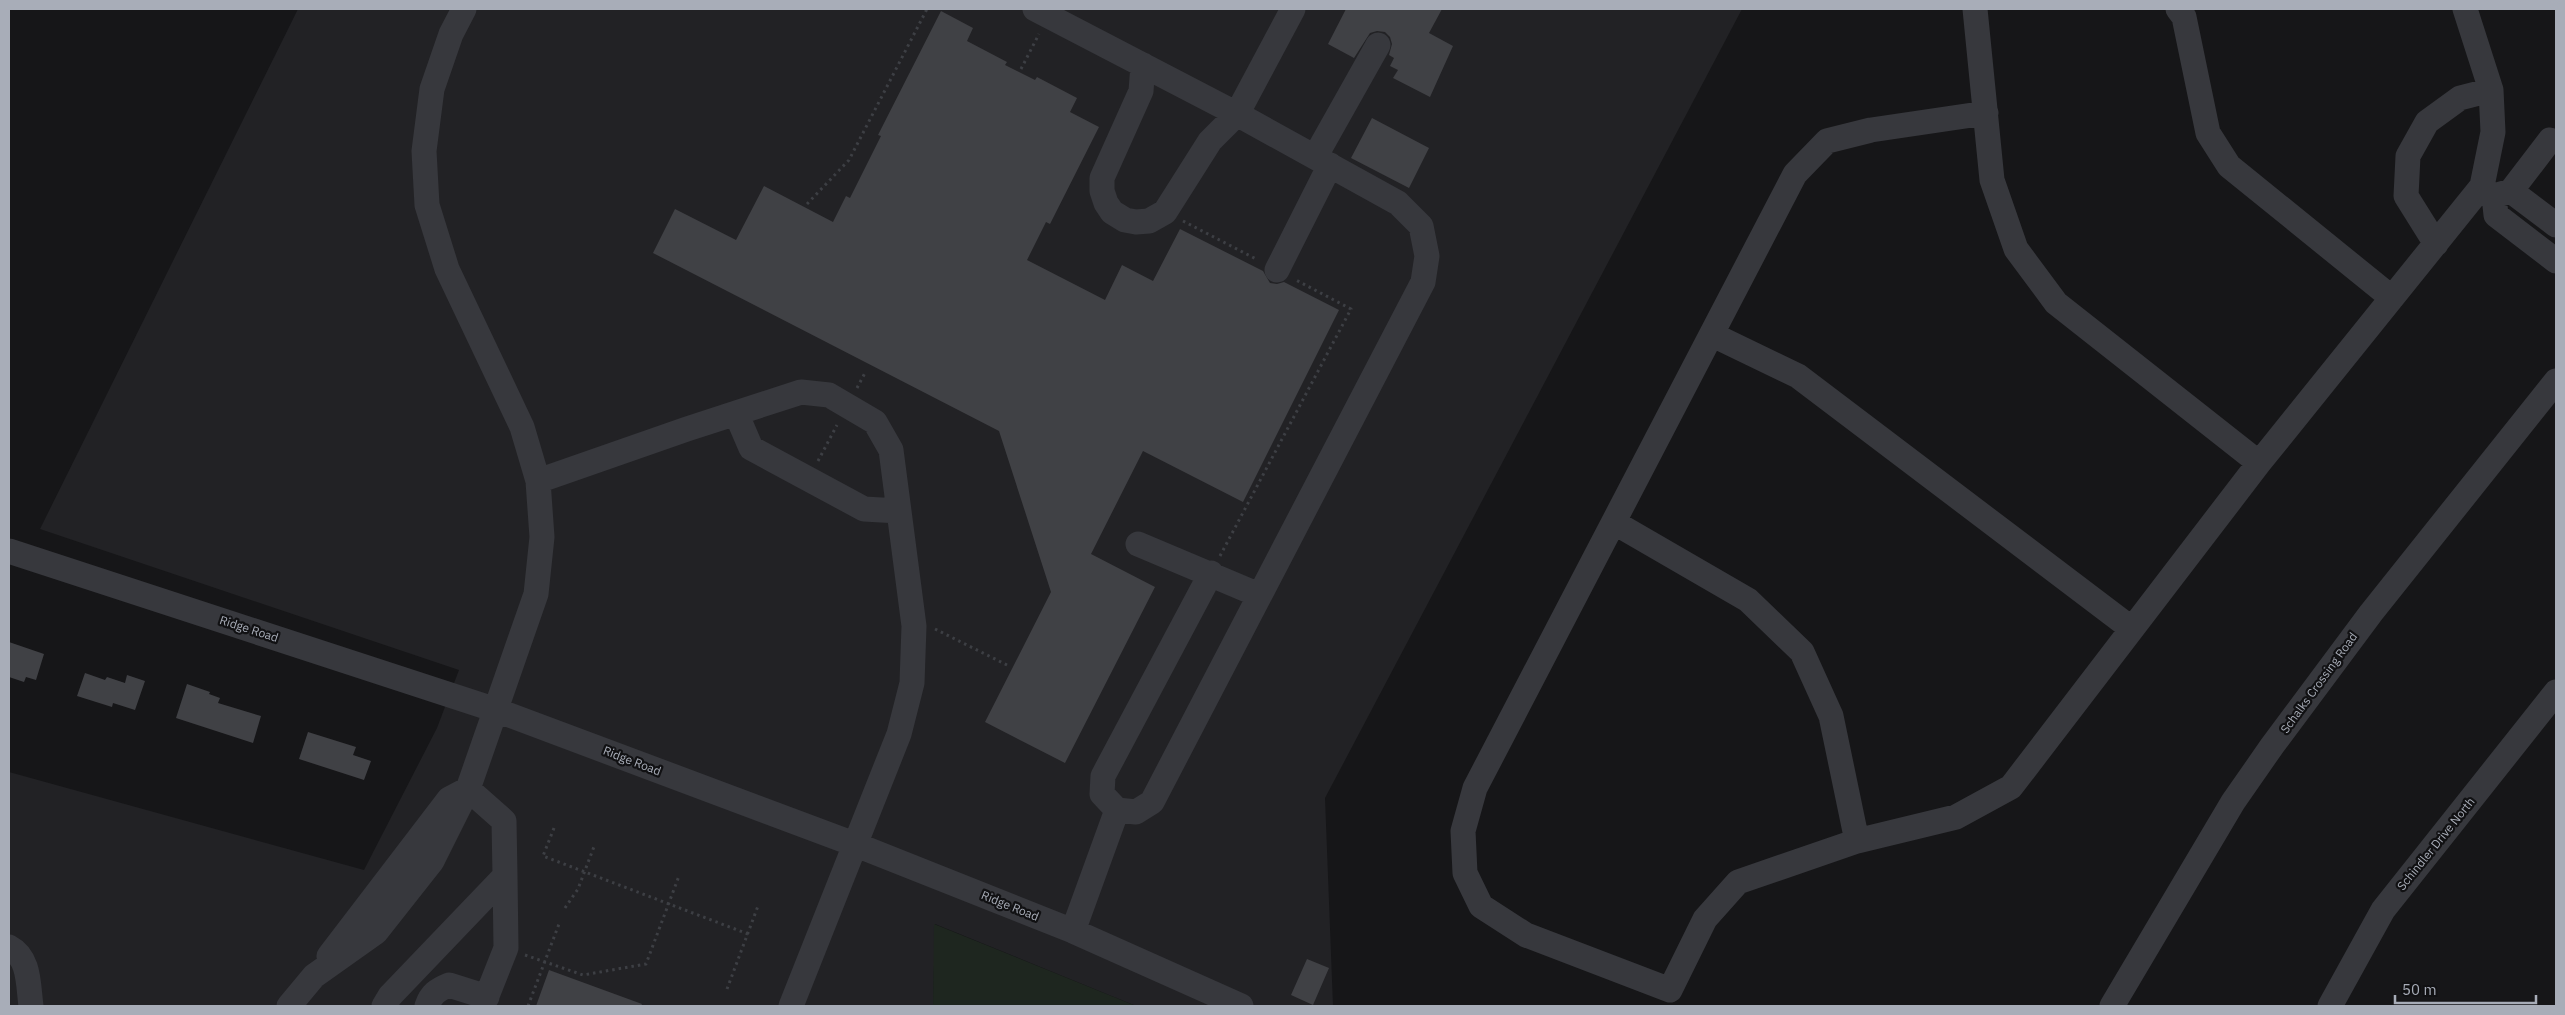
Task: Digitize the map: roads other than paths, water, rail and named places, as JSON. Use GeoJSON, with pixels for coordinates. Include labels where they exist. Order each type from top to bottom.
{"type":"FeatureCollection","features":[{"type":"Feature","properties":{"kind":"street"},"geometry":{"type":"LineString","coordinates":[[289,1006],[314,976],[376,932],[432,861],[468,789],[536,594],[542,537],[538,482],[522,427],[447,269],[427,205],[424,152],[432,90],[451,34],[464,9]]}},
{"type":"Feature","properties":{"kind":"street"},"geometry":{"type":"LineString","coordinates":[[1143,65],[1141,91],[1102,178],[1102,191],[1112,212],[1125,220],[1136,222],[1149,221],[1165,212],[1210,141],[1237,114],[1293,9]]}},
{"type":"Feature","properties":{"kind":"street"},"geometry":{"type":"LineString","coordinates":[[1975,9],[1992,180],[2016,249],[2056,303],[2259,462]]}},
{"type":"Feature","properties":{"kind":"street"},"geometry":{"type":"LineString","coordinates":[[2178,9],[2184,17],[2208,132],[2229,166],[2392,298]]}},
{"type":"Feature","properties":{"kind":"street"},"geometry":{"type":"LineString","coordinates":[[2465,9],[2491,90],[2496,215],[2556,261]]}},
{"type":"Feature","properties":{"kind":"street"},"geometry":{"type":"LineString","coordinates":[[1042,12],[1237,114],[1398,203],[1421,226],[1427,256],[1422,282],[1152,802],[1136,812],[1116,810],[1102,794],[1103,776],[1211,573]]}},
{"type":"Feature","properties":{"kind":"street"},"geometry":{"type":"LineString","coordinates":[[1276,270],[1322,161],[1378,45]]}},
{"type":"Feature","properties":{"kind":"street"},"geometry":{"type":"LineString","coordinates":[[2436,244],[2406,196],[2408,156],[2427,122],[2460,98],[2491,90]]}},
{"type":"Feature","properties":{"kind":"street"},"geometry":{"type":"LineString","coordinates":[[1986,113],[1871,130],[1827,141],[1795,174],[1713,335],[1475,788],[1463,832],[1465,873],[1481,906],[1526,935],[1672,998],[1704,919],[1738,882],[1857,842],[1956,817],[2011,787],[2259,462],[2436,244],[2550,140]]}},
{"type":"Feature","properties":{"kind":"street"},"geometry":{"type":"LineString","coordinates":[[2496,191],[2556,226]]}},
{"type":"Feature","properties":{"kind":"street"},"geometry":{"type":"LineString","coordinates":[[1713,335],[1798,376],[2132,629]]}},
{"type":"Feature","properties":{"kind":"street","name":"Schalks Crossing Road"},"geometry":{"type":"LineString","coordinates":[[2112,1006],[2233,802],[2272,746],[2371,612],[2556,381]]}},
{"type":"Feature","properties":{"kind":"street"},"geometry":{"type":"LineString","coordinates":[[538,482],[801,392],[829,395],[875,422],[891,450],[914,626],[912,683],[898,734],[791,1006]]}},
{"type":"Feature","properties":{"kind":"street"},"geometry":{"type":"LineString","coordinates":[[736,413],[751,448],[864,509],[899,511]]}},
{"type":"Feature","properties":{"kind":"street"},"geometry":{"type":"LineString","coordinates":[[1615,523],[1748,600],[1802,652],[1831,716],[1857,842]]}},
{"type":"Feature","properties":{"kind":"street"},"geometry":{"type":"LineString","coordinates":[[1138,544],[1211,573],[1259,595]]}},
{"type":"Feature","properties":{"kind":"street","name":"Ridge Road"},"geometry":{"type":"LineString","coordinates":[[9,551],[496,710],[854,844],[1073,932],[1241,1006]]}},
{"type":"Feature","properties":{"kind":"street","name":"Schindler Drive North"},"geometry":{"type":"LineString","coordinates":[[2330,1006],[2383,910],[2556,692]]}},
{"type":"Feature","properties":{"kind":"street"},"geometry":{"type":"LineString","coordinates":[[427,1006],[430,997],[437,990],[449,985],[485,1001],[506,948],[504,822],[468,789]]}},
{"type":"Feature","properties":{"kind":"street"},"geometry":{"type":"LineString","coordinates":[[1073,932],[1116,810]]}},
{"type":"Feature","properties":{"kind":"street"},"geometry":{"type":"LineString","coordinates":[[384,1006],[390,996],[505,876]]}},
{"type":"Feature","properties":{"kind":"street"},"geometry":{"type":"LineString","coordinates":[[9,947],[16,951],[25,963],[31,1006]]}}]}
